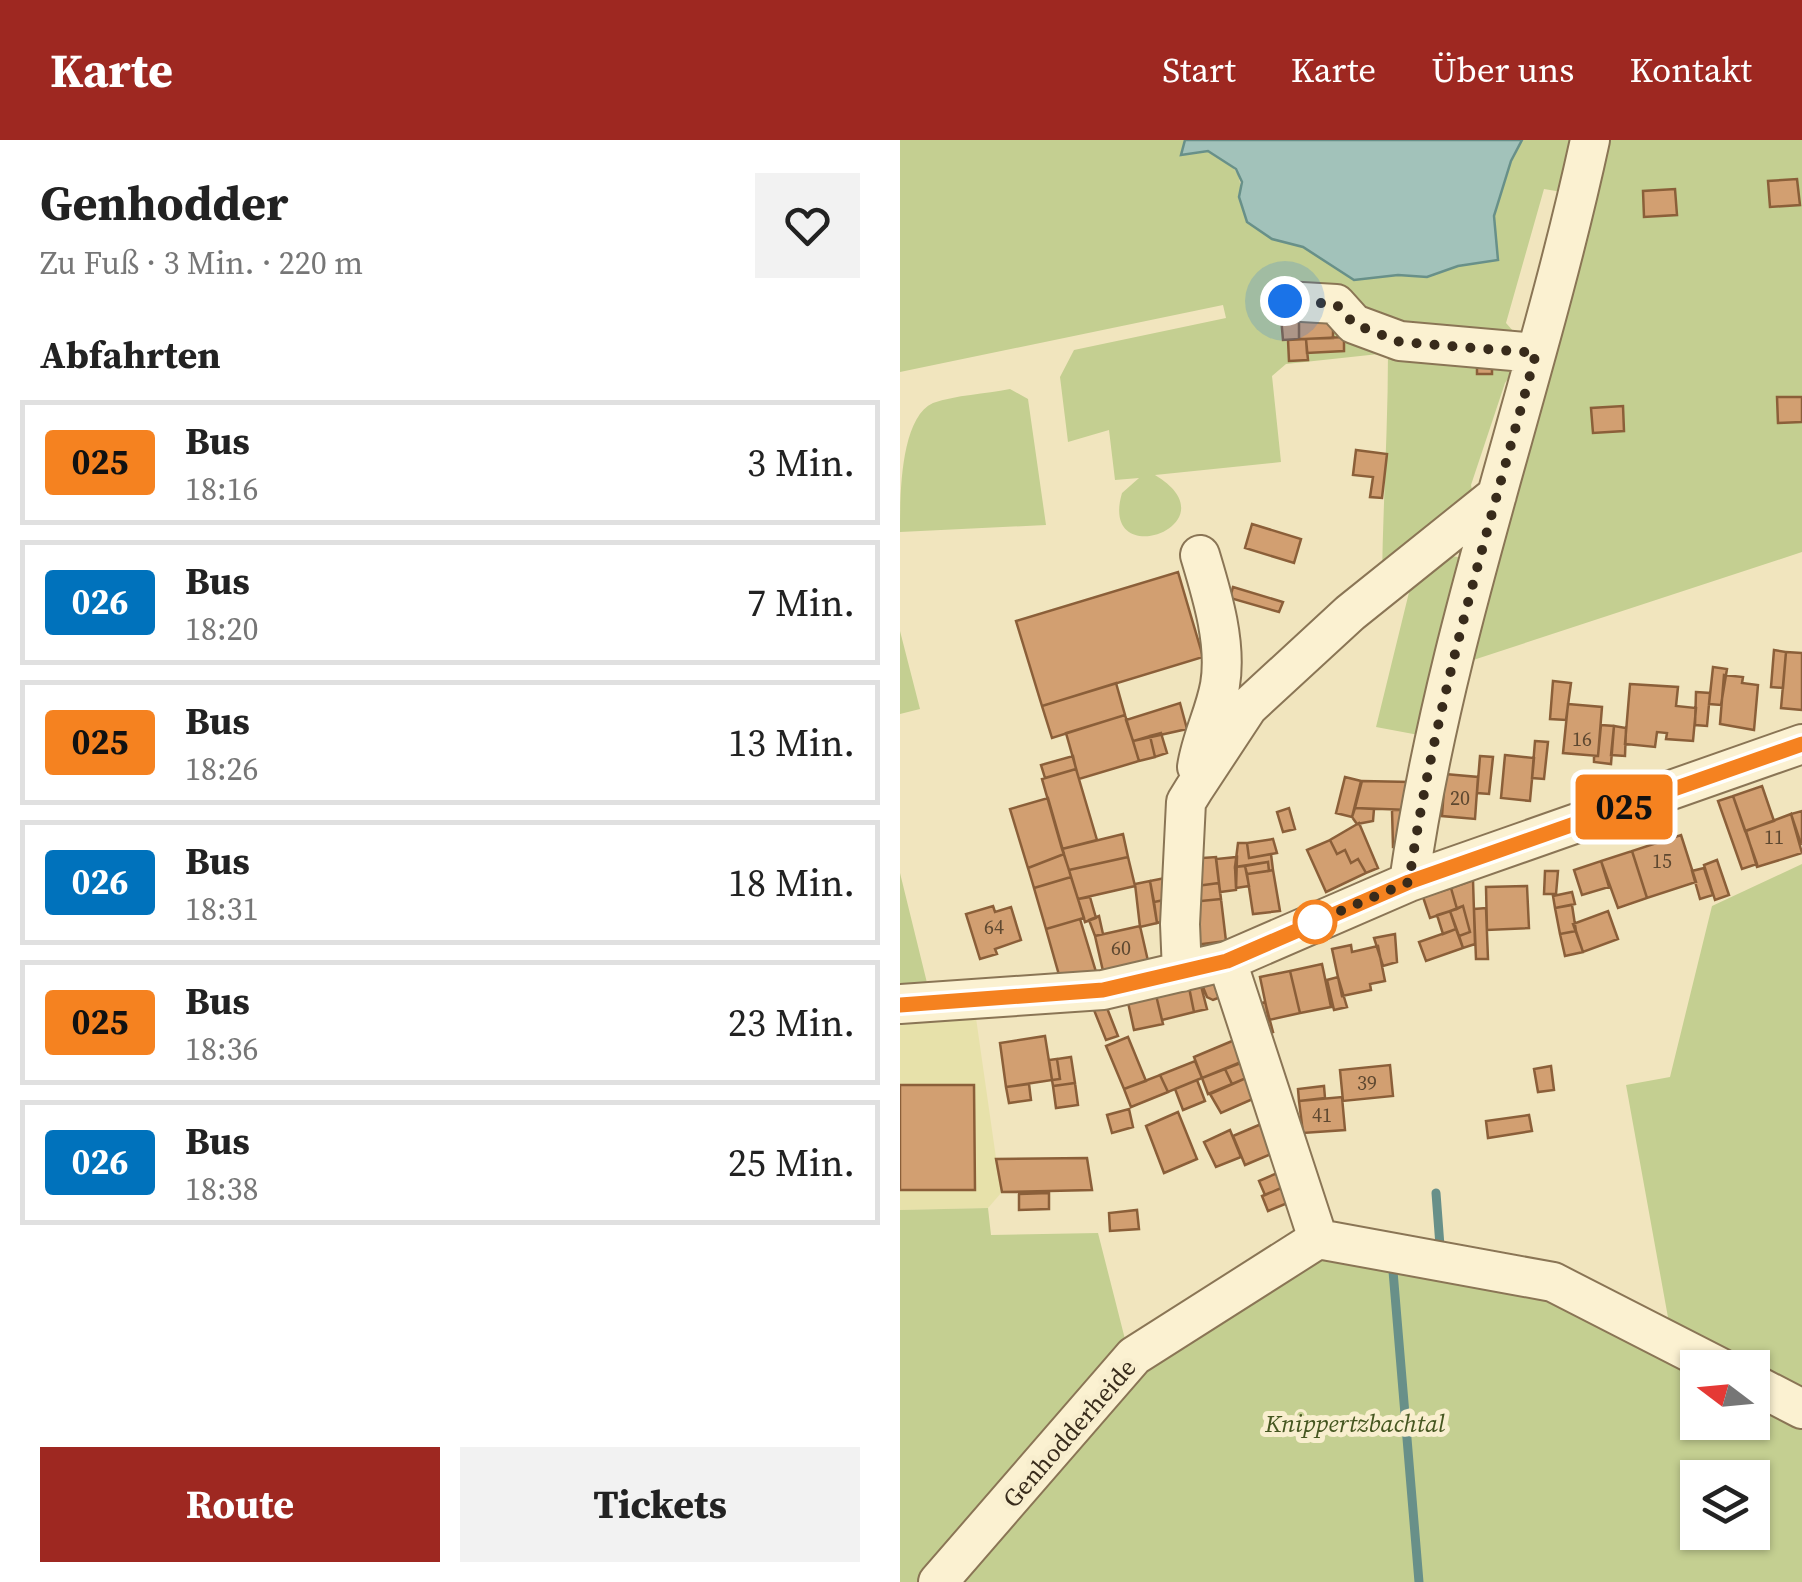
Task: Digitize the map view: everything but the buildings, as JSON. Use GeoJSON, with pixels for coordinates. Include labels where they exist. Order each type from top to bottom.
{"type":"FeatureCollection","features":[{"type":"Feature","properties":{"kind":"street"},"geometry":{"type":"LineString","coordinates":[[1409,882],[1420,806],[1464,614],[1590,140]]}},
{"type":"Feature","properties":{"kind":"street"},"geometry":{"type":"LineString","coordinates":[[1285,301],[1336,304],[1354,324],[1400,342],[1536,353]]}},
{"type":"Feature","properties":{"kind":"street"},"geometry":{"type":"LineString","coordinates":[[1182,972],[1180,924],[1186,802],[1194,788],[1248,708],[1350,613],[1498,495]]}},
{"type":"Feature","properties":{"kind":"street"},"geometry":{"type":"LineString","coordinates":[[1194,788],[1199,756],[1220,686],[1221,657],[1200,555]]}},
{"type":"Feature","properties":{"kind":"street"},"geometry":{"type":"LineString","coordinates":[[900,1004],[1103,990],[1227,961],[1409,882],[1802,744]]}},
{"type":"Feature","properties":{"kind":"street"},"geometry":{"type":"LineString","coordinates":[[1227,961],[1318,1239],[1553,1282],[1687,1350]]}},
{"type":"Feature","properties":{"kind":"street","name":"Genhodderheide"},"geometry":{"type":"LineString","coordinates":[[938,1582],[1134,1356],[1318,1239]]}},
{"type":"Feature","properties":{"kind":"street"},"geometry":{"type":"LineString","coordinates":[[1770,1393],[1802,1409]]}},
{"type":"Feature","properties":{"kind":"shaded area"},"geometry":{"type":"Polygon","coordinates":[[[976,1018],[1001,1193],[988,1208],[900,1210],[900,1021],[976,1018]]]}},
{"type":"Feature","properties":{"kind":"green space"},"geometry":{"type":"Polygon","coordinates":[[[900,140],[1185,140],[1182,154],[1208,151],[1234,169],[1240,180],[1239,197],[1272,239],[1303,247],[1354,280],[1398,275],[1427,277],[1458,266],[1497,260],[1494,216],[1511,161],[1522,140],[1581,140],[1568,193],[1544,189],[1506,323],[1521,340],[1514,370],[1505,383],[1471,485],[1474,499],[1382,578],[1388,353],[1286,364],[1272,376],[1281,462],[1155,475],[1176,493],[1181,510],[1174,524],[1160,533],[1144,536],[1129,532],[1120,518],[1122,493],[1139,478],[1115,480],[1109,430],[1068,442],[1060,377],[1074,350],[1226,318],[1223,305],[900,372],[900,140]]]}},
{"type":"Feature","properties":{"kind":"green space"},"geometry":{"type":"Polygon","coordinates":[[[1595,140],[1802,140],[1802,552],[1458,665],[1595,140]]]}},
{"type":"Feature","properties":{"kind":"green space"},"geometry":{"type":"Polygon","coordinates":[[[1010,389],[1028,399],[1046,525],[900,532],[904,460],[914,424],[922,411],[942,400],[1010,389]]]}},
{"type":"Feature","properties":{"kind":"green space"},"geometry":{"type":"Polygon","coordinates":[[[1443,555],[1473,559],[1424,736],[1376,727],[1414,572],[1443,555]]]}},
{"type":"Feature","properties":{"kind":"green space"},"geometry":{"type":"Polygon","coordinates":[[[900,631],[920,709],[900,714],[900,631]]]}},
{"type":"Feature","properties":{"kind":"green space"},"geometry":{"type":"Polygon","coordinates":[[[1802,864],[1802,1396],[1770,1378],[1770,1350],[1718,1350],[1669,1323],[1626,1085],[1670,1077],[1712,906],[1802,864]]]}},
{"type":"Feature","properties":{"kind":"green space"},"geometry":{"type":"Polygon","coordinates":[[[900,873],[929,991],[900,994],[900,873]]]}},
{"type":"Feature","properties":{"kind":"green space"},"geometry":{"type":"Polygon","coordinates":[[[988,1208],[991,1235],[1098,1233],[1127,1347],[922,1582],[900,1582],[900,1210],[988,1208]]]}},
{"type":"Feature","properties":{"kind":"green space","name":"Knippertzbachtal"},"geometry":{"type":"Polygon","coordinates":[[[1315,1257],[1535,1287],[1680,1359],[1680,1440],[1770,1440],[1770,1401],[1802,1419],[1802,1582],[954,1582],[1143,1366],[1315,1257]]]}},
{"type":"Feature","properties":{"kind":"water"},"geometry":{"type":"Polygon","coordinates":[[[1185,140],[1522,140],[1511,161],[1494,216],[1498,260],[1458,266],[1427,277],[1398,275],[1354,280],[1303,247],[1272,239],[1247,222],[1239,197],[1242,182],[1236,169],[1208,151],[1181,155],[1185,140]]]}},
{"type":"Feature","properties":{"kind":"waterway"},"geometry":{"type":"LineString","coordinates":[[1436,1193],[1440,1246]]}},
{"type":"Feature","properties":{"kind":"waterway"},"geometry":{"type":"LineString","coordinates":[[1393,1271],[1419,1582]]}},
{"type":"Feature","properties":{"kind":"bus line","name":"025"},"geometry":{"type":"LineString","coordinates":[[900,1005],[1103,990],[1227,961],[1409,882],[1802,744]]}},
{"type":"Feature","properties":{"kind":"route"},"geometry":{"type":"LineString","coordinates":[[1285,301],[1336,304],[1354,324],[1400,342],[1536,353],[1464,614],[1420,806],[1409,882],[1310,924],[1315,922]]}}]}
